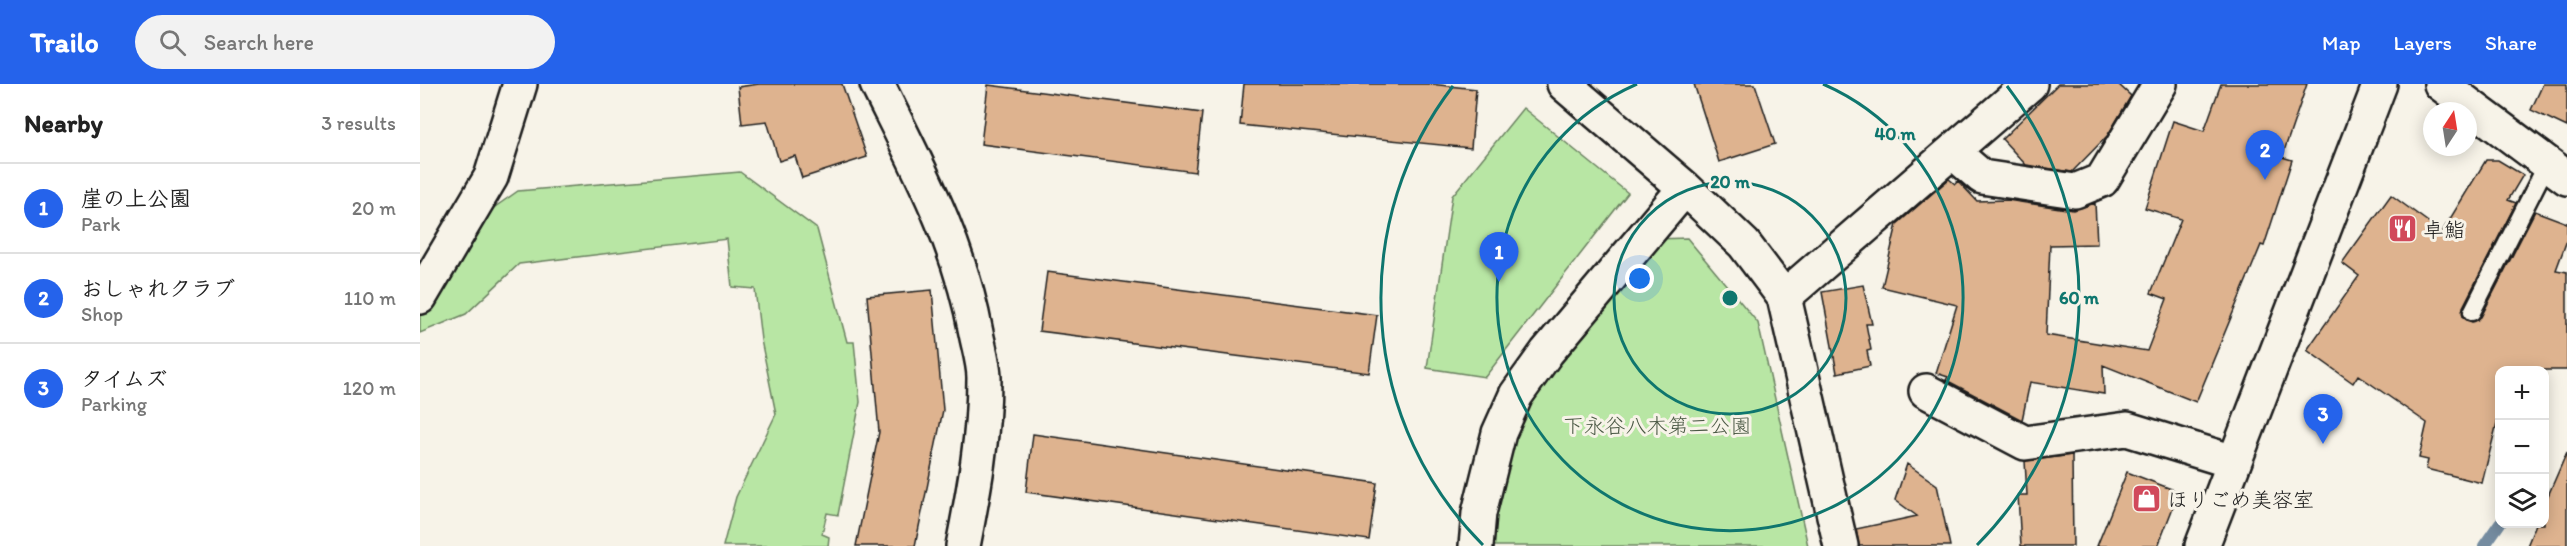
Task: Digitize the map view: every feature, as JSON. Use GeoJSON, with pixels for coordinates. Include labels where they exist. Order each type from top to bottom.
{"type":"FeatureCollection","features":[{"type":"Feature","properties":{"kind":"street"},"geometry":{"type":"LineString","coordinates":[[420,297],[491,177],[520,84]]}},
{"type":"Feature","properties":{"kind":"street"},"geometry":{"type":"LineString","coordinates":[[877,84],[936,201],[970,299],[984,376],[980,457],[963,546]]}},
{"type":"Feature","properties":{"kind":"street"},"geometry":{"type":"LineString","coordinates":[[1564,84],[1685,188],[1744,244],[1784,297],[1841,546]]}},
{"type":"Feature","properties":{"kind":"street"},"geometry":{"type":"LineString","coordinates":[[1784,297],[2030,84]]}},
{"type":"Feature","properties":{"kind":"street"},"geometry":{"type":"LineString","coordinates":[[1953,152],[1982,177],[2075,191],[2102,180],[2160,84]]}},
{"type":"Feature","properties":{"kind":"street"},"geometry":{"type":"LineString","coordinates":[[2202,546],[2379,84]]}},
{"type":"Feature","properties":{"kind":"street"},"geometry":{"type":"LineString","coordinates":[[2441,84],[2557,171]]}},
{"type":"Feature","properties":{"kind":"street"},"geometry":{"type":"LineString","coordinates":[[1476,546],[1479,513],[1499,433],[1516,395],[1547,352],[1685,188]]}},
{"type":"Feature","properties":{"kind":"street"},"geometry":{"type":"LineString","coordinates":[[1926,391],[2025,443],[2127,429],[2234,462]]}},
{"type":"Feature","properties":{"kind":"lane"},"geometry":{"type":"LineString","coordinates":[[2472,312],[2557,171]]}},
{"type":"Feature","properties":{"kind":"green space"},"geometry":{"type":"Polygon","coordinates":[[[1523,108],[1628,193],[1485,377],[1427,368],[1452,196],[1523,108]]]}},
{"type":"Feature","properties":{"kind":"green space"},"geometry":{"type":"Polygon","coordinates":[[[740,172],[817,229],[847,342],[854,342],[860,402],[838,515],[827,513],[822,534],[829,537],[828,546],[723,546],[736,497],[776,414],[761,340],[755,289],[732,287],[727,239],[519,264],[466,314],[420,333],[420,272],[449,239],[518,191],[740,172]]]}},
{"type":"Feature","properties":{"kind":"green space","name":"下永谷八木第二公園"},"geometry":{"type":"Polygon","coordinates":[[[1687,238],[1758,323],[1808,546],[1490,546],[1499,475],[1523,398],[1655,239],[1687,238]]]}},
{"type":"Feature","properties":{"kind":"building"},"geometry":{"type":"Polygon","coordinates":[[[759,84],[842,84],[867,157],[802,178],[795,156],[779,161],[767,121],[742,124],[738,87],[759,84]]]}},
{"type":"Feature","properties":{"kind":"building"},"geometry":{"type":"Polygon","coordinates":[[[1244,84],[1430,84],[1476,89],[1471,148],[1240,125],[1244,84]]]}},
{"type":"Feature","properties":{"kind":"building"},"geometry":{"type":"Polygon","coordinates":[[[1694,84],[1755,84],[1775,144],[1719,162],[1694,84]]]}},
{"type":"Feature","properties":{"kind":"building"},"geometry":{"type":"Polygon","coordinates":[[[2058,84],[2118,84],[2131,96],[2108,135],[2072,172],[2026,165],[2002,139],[2058,84]]]}},
{"type":"Feature","properties":{"kind":"building"},"geometry":{"type":"Polygon","coordinates":[[[2221,84],[2307,84],[2282,157],[2292,160],[2264,246],[2261,245],[2196,402],[2103,365],[2104,394],[2030,382],[2022,420],[1946,380],[1948,377],[1936,373],[1957,305],[1882,287],[1897,224],[1949,179],[1955,184],[1958,181],[1977,201],[2007,200],[2073,210],[2095,203],[2097,244],[2050,245],[2046,335],[2147,351],[2167,299],[2151,293],[2181,219],[2145,208],[2173,121],[2204,131],[2221,84]]]}},
{"type":"Feature","properties":{"kind":"building"},"geometry":{"type":"Polygon","coordinates":[[[2543,84],[2567,84],[2567,127],[2531,110],[2543,84]]]}},
{"type":"Feature","properties":{"kind":"building"},"geometry":{"type":"Polygon","coordinates":[[[988,85],[1202,113],[1195,172],[981,144],[988,85]]]}},
{"type":"Feature","properties":{"kind":"building"},"geometry":{"type":"Polygon","coordinates":[[[2486,160],[2498,160],[2523,175],[2508,200],[2516,203],[2463,307],[2463,317],[2472,322],[2481,317],[2535,211],[2567,223],[2567,240],[2556,270],[2567,272],[2567,370],[2549,370],[2549,366],[2495,366],[2495,431],[2482,483],[2426,469],[2428,460],[2419,458],[2427,423],[2358,375],[2353,383],[2307,350],[2359,276],[2342,263],[2391,195],[2442,232],[2486,160]]]}},
{"type":"Feature","properties":{"kind":"building"},"geometry":{"type":"Polygon","coordinates":[[[1047,272],[1377,315],[1369,373],[1039,331],[1047,272]]]}},
{"type":"Feature","properties":{"kind":"building"},"geometry":{"type":"Polygon","coordinates":[[[1863,285],[1872,324],[1866,324],[1871,350],[1867,351],[1870,366],[1837,373],[1822,292],[1863,285]]]}},
{"type":"Feature","properties":{"kind":"building"},"geometry":{"type":"Polygon","coordinates":[[[932,290],[943,410],[915,546],[856,546],[879,432],[867,296],[932,290]]]}},
{"type":"Feature","properties":{"kind":"building"},"geometry":{"type":"Polygon","coordinates":[[[1033,434],[1377,483],[1369,540],[1026,492],[1033,434]]]}},
{"type":"Feature","properties":{"kind":"building"},"geometry":{"type":"Polygon","coordinates":[[[2567,452],[2567,546],[2527,546],[2534,528],[2549,528],[2549,493],[2567,452]]]}},
{"type":"Feature","properties":{"kind":"building"},"geometry":{"type":"Polygon","coordinates":[[[2072,455],[2073,546],[2021,546],[2018,495],[2027,495],[2025,461],[2072,455]]]}},
{"type":"Feature","properties":{"kind":"building"},"geometry":{"type":"Polygon","coordinates":[[[1907,464],[1937,485],[1950,546],[1859,546],[1856,529],[1917,516],[1895,500],[1907,464]]]}},
{"type":"Feature","properties":{"kind":"building"},"geometry":{"type":"Polygon","coordinates":[[[2127,472],[2179,492],[2158,546],[2097,546],[2127,472]]]}},
{"type":"Feature","properties":{"kind":"waterway"},"geometry":{"type":"LineString","coordinates":[[2484,546],[2497,528]]}},
{"type":"Feature","properties":{"kind":"place","name":"おしゃれクラブ"},"geometry":{"type":"Point","coordinates":[2265,180]}},
{"type":"Feature","properties":{"kind":"place","name":"卓鮨"},"geometry":{"type":"Point","coordinates":[2402,229]}},
{"type":"Feature","properties":{"kind":"place","name":"崖の上公園"},"geometry":{"type":"Point","coordinates":[1499,282]}},
{"type":"Feature","properties":{"kind":"place","name":"タイムズ"},"geometry":{"type":"Point","coordinates":[2323,444]}},
{"type":"Feature","properties":{"kind":"place","name":"ほりごめ美容室"},"geometry":{"type":"Point","coordinates":[2146,499]}}]}
